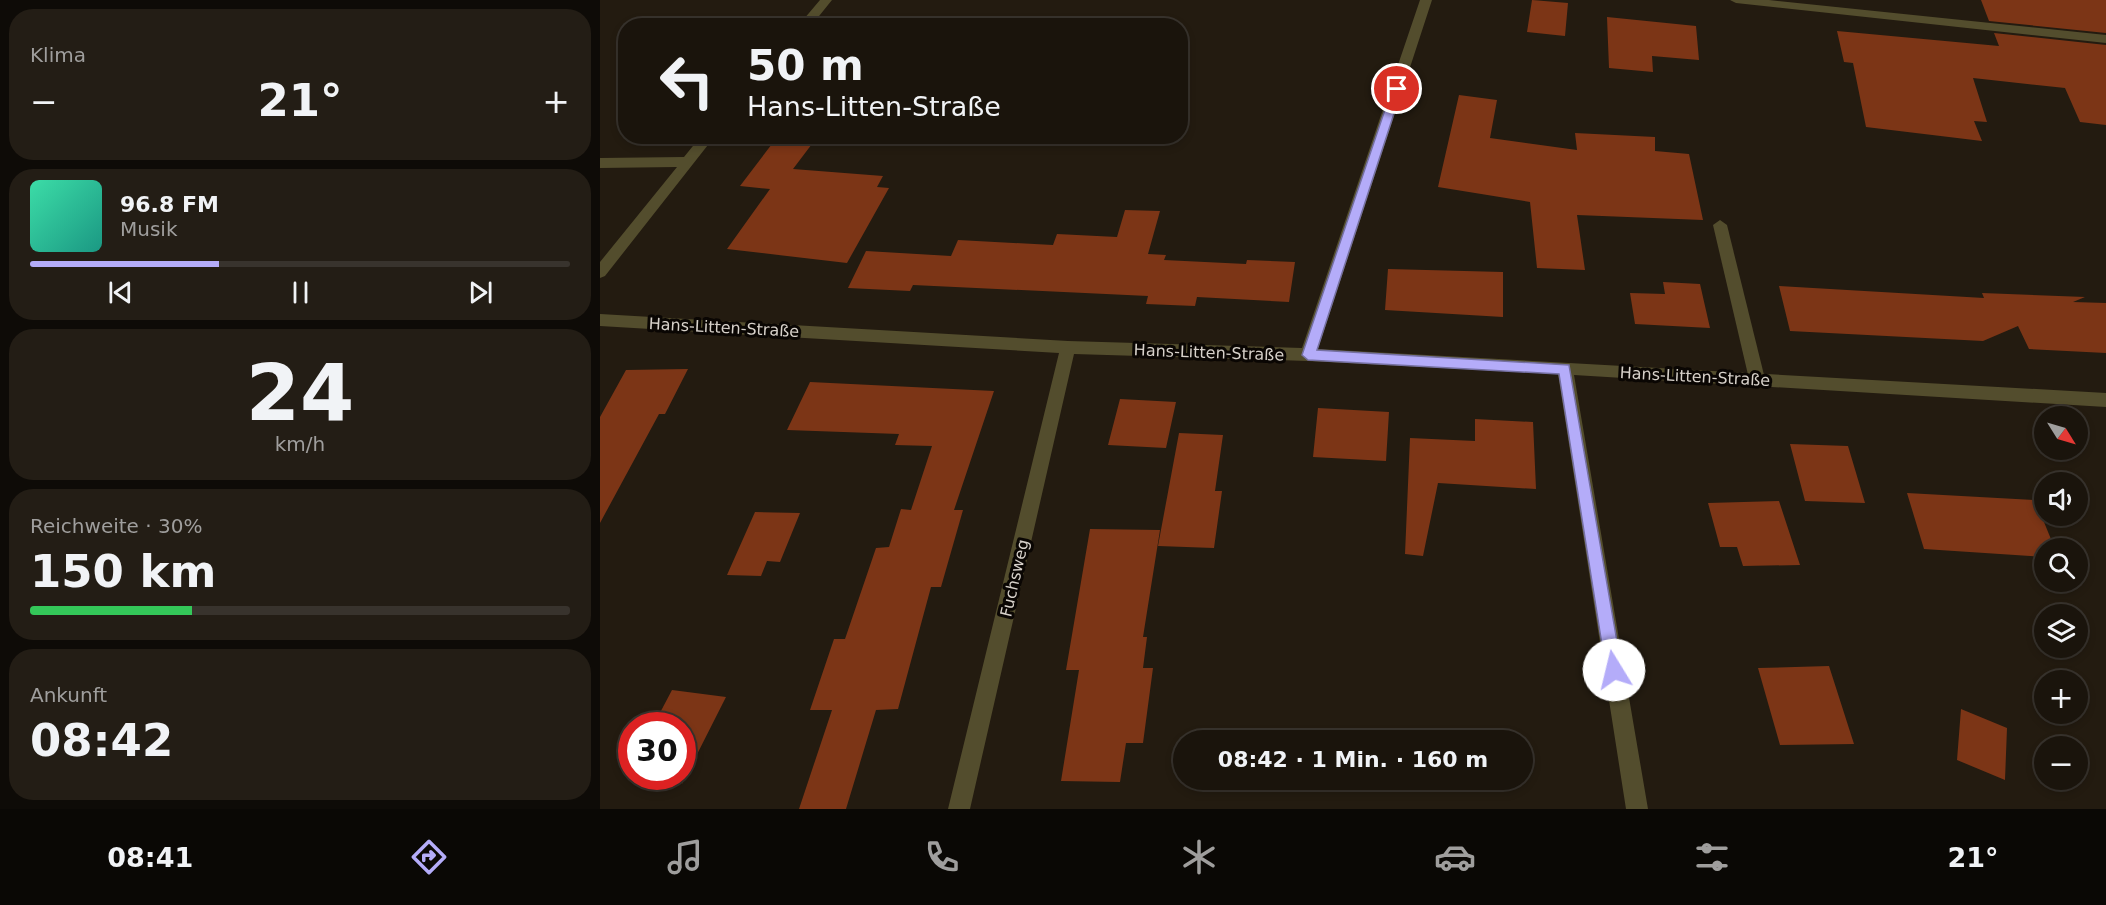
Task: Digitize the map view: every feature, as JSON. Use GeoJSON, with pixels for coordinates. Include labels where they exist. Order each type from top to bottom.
{"type":"FeatureCollection","features":[{"type":"Feature","properties":{"kind":"street"},"geometry":{"type":"LineString","coordinates":[[811,18],[826,0]]}},
{"type":"Feature","properties":{"kind":"street"},"geometry":{"type":"LineString","coordinates":[[1308,355],[1426,0]]}},
{"type":"Feature","properties":{"kind":"street"},"geometry":{"type":"LineString","coordinates":[[1736,0],[2106,39]]}},
{"type":"Feature","properties":{"kind":"street"},"geometry":{"type":"LineString","coordinates":[[600,272],[702,144]]}},
{"type":"Feature","properties":{"kind":"street"},"geometry":{"type":"LineString","coordinates":[[600,163],[687,162]]}},
{"type":"Feature","properties":{"kind":"street"},"geometry":{"type":"LineString","coordinates":[[1720,225],[1757,380]]}},
{"type":"Feature","properties":{"kind":"street","name":"Hans-Litten-Straße"},"geometry":{"type":"LineString","coordinates":[[600,320],[1068,347],[1308,355],[1564,368],[2106,400]]}},
{"type":"Feature","properties":{"kind":"street","name":"Fuchsweg"},"geometry":{"type":"LineString","coordinates":[[959,809],[1068,347]]}},
{"type":"Feature","properties":{"kind":"street"},"geometry":{"type":"LineString","coordinates":[[1564,368],[1637,809]]}},
{"type":"Feature","properties":{"kind":"building"},"geometry":{"type":"Polygon","coordinates":[[[1532,0],[1568,3],[1565,36],[1527,32],[1532,0]]]}},
{"type":"Feature","properties":{"kind":"building"},"geometry":{"type":"Polygon","coordinates":[[[1981,0],[2106,0],[2106,33],[1989,21],[1981,0]]]}},
{"type":"Feature","properties":{"kind":"building"},"geometry":{"type":"Polygon","coordinates":[[[1607,17],[1696,26],[1699,60],[1652,56],[1653,72],[1609,68],[1607,17]]]}},
{"type":"Feature","properties":{"kind":"building"},"geometry":{"type":"Polygon","coordinates":[[[1837,31],[1999,46],[1994,33],[2106,45],[2106,125],[2080,122],[2065,88],[1973,78],[1987,122],[1974,121],[1982,141],[1866,127],[1853,63],[1844,62],[1837,31]]]}},
{"type":"Feature","properties":{"kind":"building"},"geometry":{"type":"Polygon","coordinates":[[[1459,95],[1497,100],[1490,138],[1577,150],[1575,133],[1655,137],[1655,151],[1689,154],[1703,220],[1577,215],[1585,270],[1537,268],[1530,202],[1438,187],[1459,95]]]}},
{"type":"Feature","properties":{"kind":"building"},"geometry":{"type":"Polygon","coordinates":[[[772,144],[812,144],[793,169],[883,176],[877,187],[889,188],[847,263],[727,249],[770,189],[740,186],[772,144]]]}},
{"type":"Feature","properties":{"kind":"building"},"geometry":{"type":"Polygon","coordinates":[[[1125,210],[1160,211],[1148,254],[1166,255],[1164,260],[1246,264],[1247,260],[1295,262],[1289,302],[1197,297],[1195,306],[1146,304],[1148,296],[913,285],[910,291],[848,288],[866,251],[951,256],[958,240],[1053,245],[1057,234],[1117,237],[1125,210]]]}},
{"type":"Feature","properties":{"kind":"building"},"geometry":{"type":"Polygon","coordinates":[[[1388,269],[1503,272],[1503,317],[1385,310],[1388,269]]]}},
{"type":"Feature","properties":{"kind":"building"},"geometry":{"type":"Polygon","coordinates":[[[1663,282],[1700,284],[1710,328],[1635,324],[1630,293],[1665,294],[1663,282]]]}},
{"type":"Feature","properties":{"kind":"building"},"geometry":{"type":"Polygon","coordinates":[[[1779,286],[1984,298],[1982,293],[2085,297],[2073,302],[2106,303],[2106,353],[2029,349],[2018,326],[1983,341],[1790,331],[1779,286]]]}},
{"type":"Feature","properties":{"kind":"building"},"geometry":{"type":"Polygon","coordinates":[[[688,369],[665,414],[659,414],[600,523],[600,417],[626,370],[688,369]]]}},
{"type":"Feature","properties":{"kind":"building"},"geometry":{"type":"Polygon","coordinates":[[[810,382],[994,391],[954,510],[963,510],[941,587],[931,587],[898,709],[876,710],[846,809],[799,809],[832,710],[810,710],[834,639],[845,639],[876,548],[889,547],[901,509],[911,510],[932,446],[895,445],[899,434],[787,430],[810,382]]]}},
{"type":"Feature","properties":{"kind":"building"},"geometry":{"type":"Polygon","coordinates":[[[1120,399],[1176,402],[1166,448],[1108,445],[1120,399]]]}},
{"type":"Feature","properties":{"kind":"building"},"geometry":{"type":"Polygon","coordinates":[[[1318,408],[1389,412],[1386,461],[1313,457],[1318,408]]]}},
{"type":"Feature","properties":{"kind":"building"},"geometry":{"type":"Polygon","coordinates":[[[1475,419],[1533,422],[1536,489],[1438,483],[1423,556],[1405,554],[1410,438],[1475,441],[1475,419]]]}},
{"type":"Feature","properties":{"kind":"building"},"geometry":{"type":"Polygon","coordinates":[[[1179,433],[1223,435],[1215,491],[1222,491],[1214,548],[1158,546],[1179,433]]]}},
{"type":"Feature","properties":{"kind":"building"},"geometry":{"type":"Polygon","coordinates":[[[1790,444],[1848,446],[1865,503],[1805,501],[1790,444]]]}},
{"type":"Feature","properties":{"kind":"building"},"geometry":{"type":"Polygon","coordinates":[[[1907,493],[2034,500],[2034,526],[2046,526],[2051,538],[2034,538],[2034,556],[1924,549],[1907,493]]]}},
{"type":"Feature","properties":{"kind":"building"},"geometry":{"type":"Polygon","coordinates":[[[1779,501],[1800,565],[1743,566],[1737,547],[1720,547],[1708,503],[1779,501]]]}},
{"type":"Feature","properties":{"kind":"building"},"geometry":{"type":"Polygon","coordinates":[[[755,512],[800,513],[780,562],[767,561],[761,576],[727,575],[755,512]]]}},
{"type":"Feature","properties":{"kind":"building"},"geometry":{"type":"Polygon","coordinates":[[[1090,529],[1160,530],[1143,637],[1147,637],[1143,668],[1153,668],[1143,743],[1126,743],[1120,782],[1061,781],[1079,670],[1066,670],[1090,529]]]}},
{"type":"Feature","properties":{"kind":"building"},"geometry":{"type":"Polygon","coordinates":[[[1829,666],[1854,744],[1780,745],[1758,668],[1829,666]]]}},
{"type":"Feature","properties":{"kind":"building"},"geometry":{"type":"Polygon","coordinates":[[[672,690],[726,697],[696,756],[696,712],[660,712],[672,690]]]}},
{"type":"Feature","properties":{"kind":"building"},"geometry":{"type":"Polygon","coordinates":[[[1961,709],[2007,728],[2005,780],[1957,760],[1961,709]]]}},
{"type":"Feature","properties":{"kind":"route"},"geometry":{"type":"LineString","coordinates":[[1397,89],[1308,355],[1564,368],[1614,670]]}}]}
